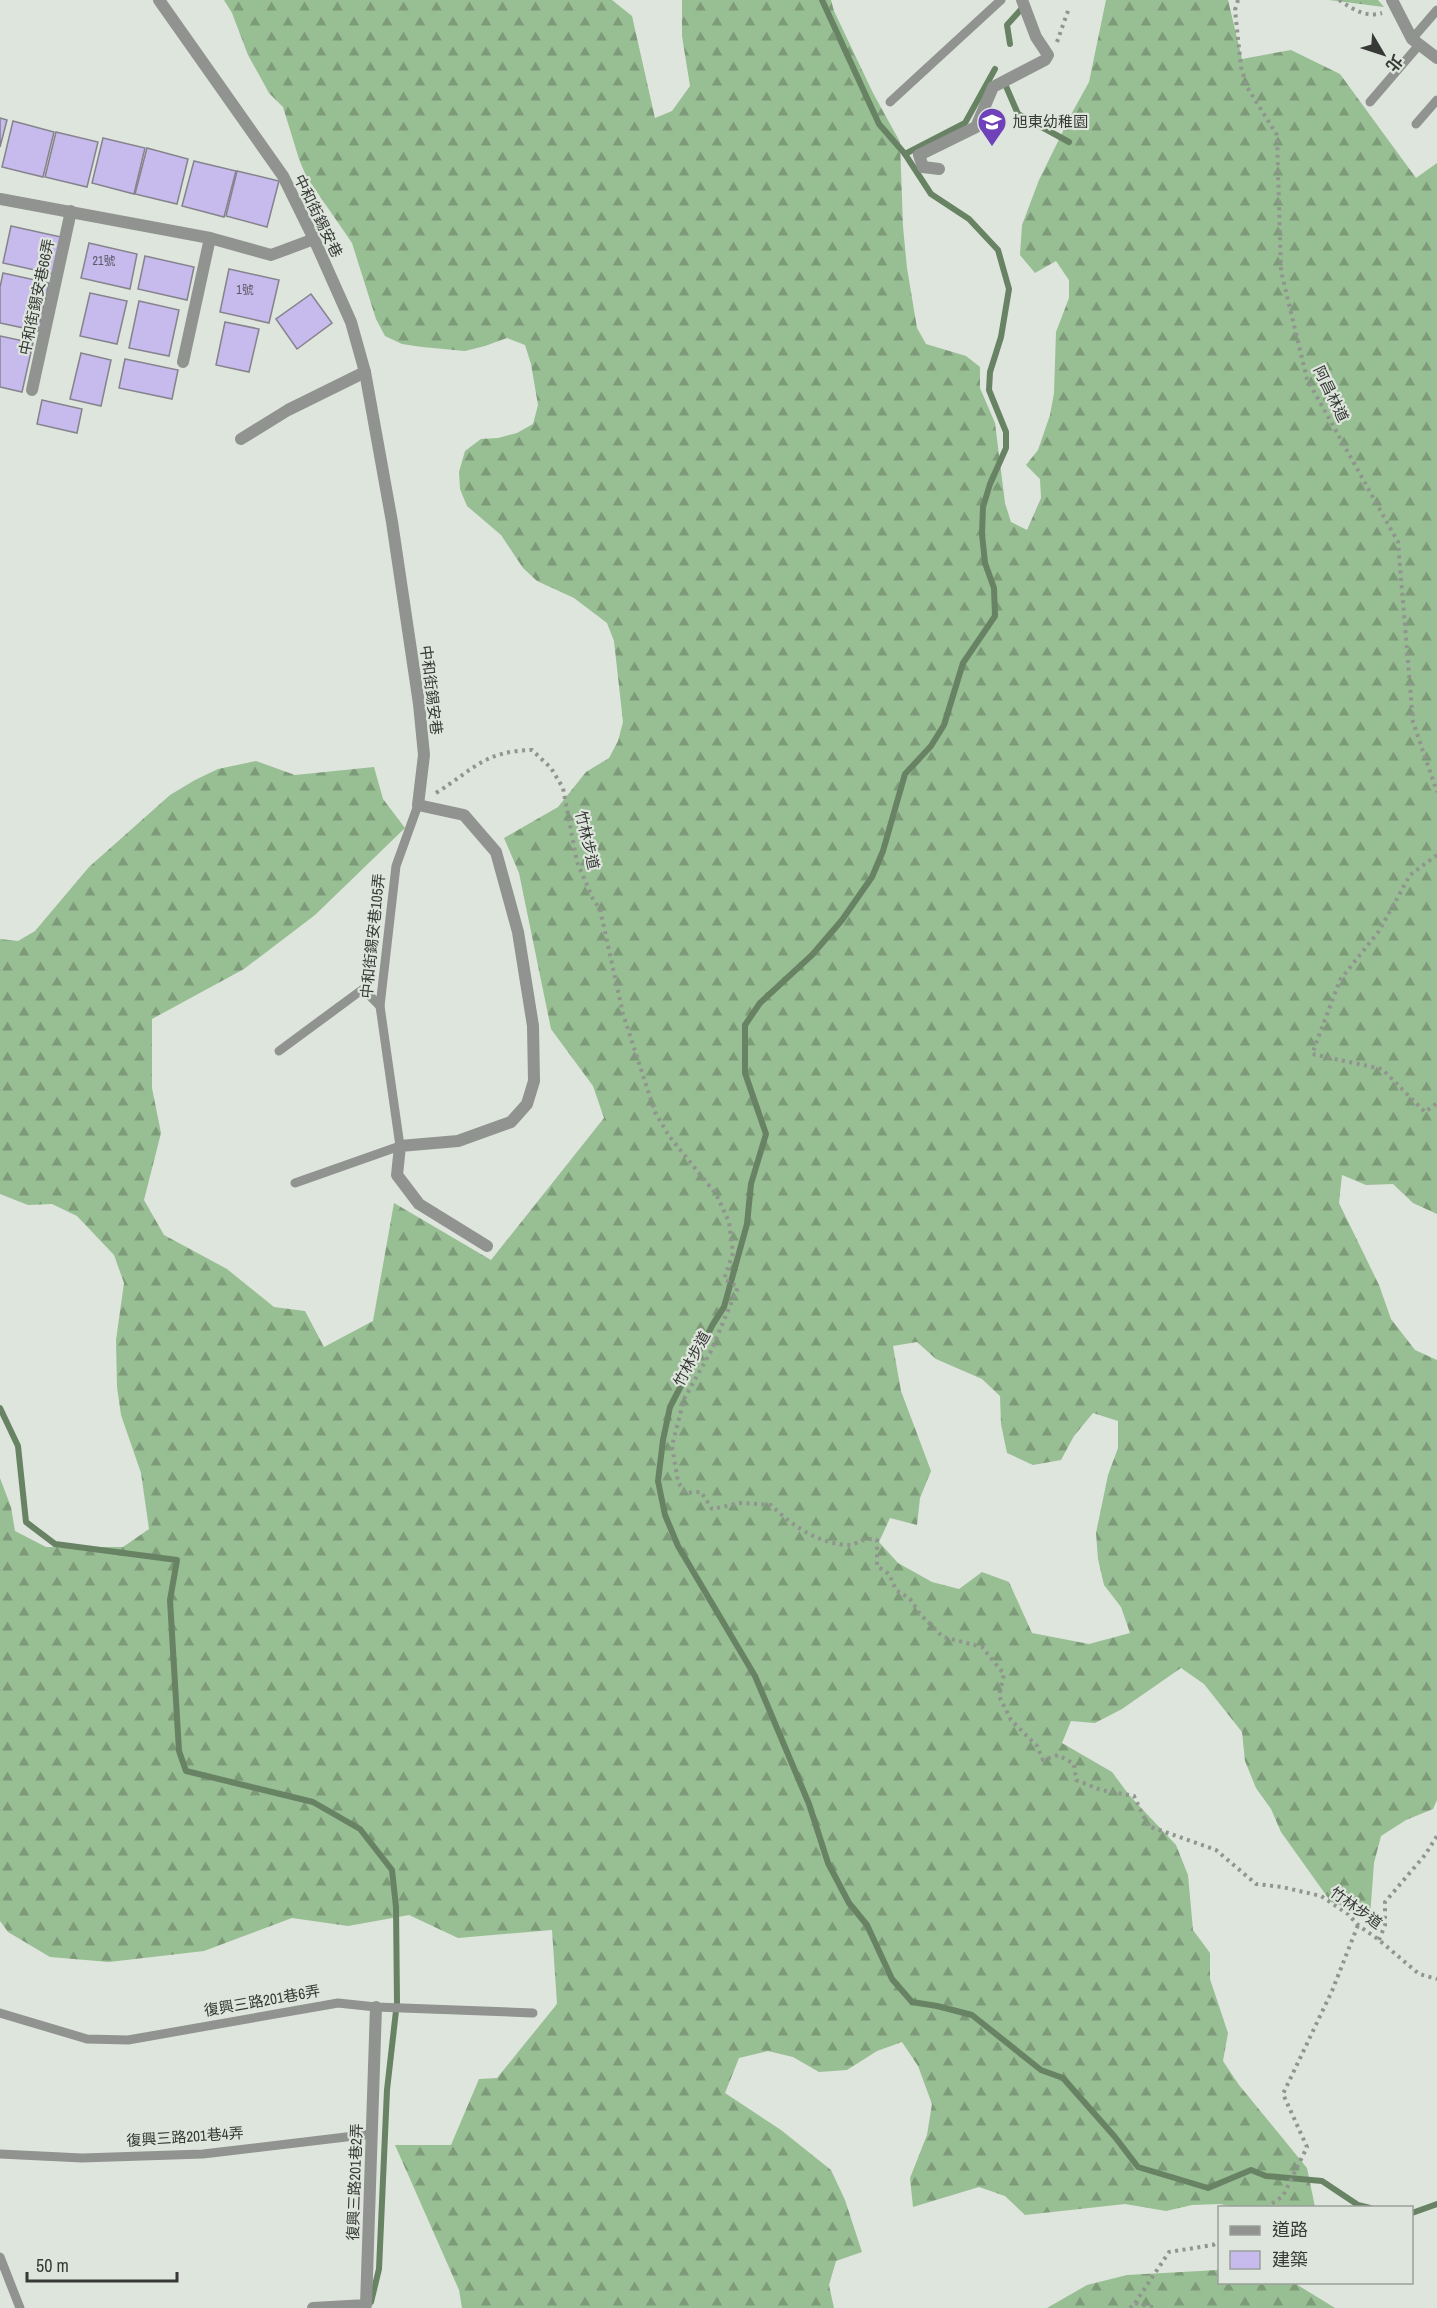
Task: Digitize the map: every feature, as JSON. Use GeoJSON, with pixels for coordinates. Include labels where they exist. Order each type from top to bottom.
{"type":"FeatureCollection","features":[{"type":"Feature","properties":{"kind":"street","name":"中和街錫安巷"},"geometry":{"type":"LineString","coordinates":[[159,0],[283,176],[351,322],[365,372],[392,522],[419,704],[424,754],[418,805]]}},
{"type":"Feature","properties":{"kind":"street"},"geometry":{"type":"LineString","coordinates":[[1395,4],[1415,42],[1437,58]]}},
{"type":"Feature","properties":{"kind":"street"},"geometry":{"type":"LineString","coordinates":[[939,169],[923,167],[919,156],[976,127],[993,87],[1045,60],[1048,55],[1036,37],[1024,5]]}},
{"type":"Feature","properties":{"kind":"street"},"geometry":{"type":"LineString","coordinates":[[0,199],[210,238],[272,255],[314,239]]}},
{"type":"Feature","properties":{"kind":"street","name":"中和街錫安巷66弄"},"geometry":{"type":"LineString","coordinates":[[32,390],[71,211]]}},
{"type":"Feature","properties":{"kind":"street"},"geometry":{"type":"LineString","coordinates":[[183,362],[210,238]]}},
{"type":"Feature","properties":{"kind":"street"},"geometry":{"type":"LineString","coordinates":[[241,439],[288,410],[365,372]]}},
{"type":"Feature","properties":{"kind":"street"},"geometry":{"type":"LineString","coordinates":[[418,805],[464,814],[495,852],[518,932],[533,1026],[534,1081],[527,1104],[511,1122],[458,1141],[400,1146],[397,1175],[418,1204],[487,1246]]}},
{"type":"Feature","properties":{"kind":"street","name":"復興三路201巷2弄"},"geometry":{"type":"LineString","coordinates":[[313,2308],[366,2305],[376,2007]]}},
{"type":"Feature","properties":{"kind":"lane"},"geometry":{"type":"LineString","coordinates":[[890,102],[1001,0]]}},
{"type":"Feature","properties":{"kind":"lane"},"geometry":{"type":"LineString","coordinates":[[1370,102],[1437,10]]}},
{"type":"Feature","properties":{"kind":"lane"},"geometry":{"type":"LineString","coordinates":[[1416,124],[1437,100]]}},
{"type":"Feature","properties":{"kind":"lane","name":"中和街錫安巷105弄"},"geometry":{"type":"LineString","coordinates":[[400,1146],[380,1006],[396,866],[418,805]]}},
{"type":"Feature","properties":{"kind":"lane"},"geometry":{"type":"LineString","coordinates":[[279,1051],[363,989],[380,1006]]}},
{"type":"Feature","properties":{"kind":"lane"},"geometry":{"type":"LineString","coordinates":[[295,1183],[400,1146]]}},
{"type":"Feature","properties":{"kind":"lane","name":"復興三路201巷6弄"},"geometry":{"type":"LineString","coordinates":[[0,2013],[87,2039],[128,2040],[338,2003],[376,2007],[533,2013]]}},
{"type":"Feature","properties":{"kind":"lane","name":"復興三路201巷4弄"},"geometry":{"type":"LineString","coordinates":[[0,2154],[82,2158],[203,2154],[371,2134]]}},
{"type":"Feature","properties":{"kind":"lane"},"geometry":{"type":"LineString","coordinates":[[0,2257],[20,2308]]}},
{"type":"Feature","properties":{"kind":"path","name":"阿昌林道"},"geometry":{"type":"LineString","coordinates":[[1238,0],[1235,10],[1241,67],[1247,87],[1277,135],[1281,271],[1307,379],[1398,542],[1413,722],[1437,792]]}},
{"type":"Feature","properties":{"kind":"path"},"geometry":{"type":"LineString","coordinates":[[1339,0],[1355,10],[1373,16],[1395,4]]}},
{"type":"Feature","properties":{"kind":"path"},"geometry":{"type":"LineString","coordinates":[[1048,55],[1056,44],[1069,8]]}},
{"type":"Feature","properties":{"kind":"path","name":"竹林步道"},"geometry":{"type":"LineString","coordinates":[[418,805],[447,787],[482,760],[511,751],[532,750],[551,768],[563,788],[577,862],[592,899],[600,909],[623,1014],[655,1112],[669,1136],[716,1194],[729,1222],[733,1253],[724,1279],[738,1287],[711,1351],[684,1399],[672,1446],[678,1482],[685,1493],[701,1492],[712,1509],[741,1503],[771,1505],[787,1521],[805,1533],[847,1545],[868,1538],[877,1540],[877,1566],[889,1574],[896,1590],[909,1599],[920,1614],[943,1637],[982,1647],[1004,1674],[999,1696],[1011,1720],[1037,1746],[1043,1760],[1058,1755],[1074,1764],[1076,1780],[1101,1790],[1134,1796],[1148,1826],[1216,1850],[1256,1884],[1321,1896],[1348,1914],[1358,1925],[1419,1974],[1437,1979]]}},
{"type":"Feature","properties":{"kind":"path"},"geometry":{"type":"LineString","coordinates":[[1437,855],[1410,875],[1379,931],[1340,980],[1312,1054],[1382,1070],[1425,1112],[1437,1103]]}},
{"type":"Feature","properties":{"kind":"path"},"geometry":{"type":"LineString","coordinates":[[1379,1940],[1385,1925],[1385,1902],[1425,1855],[1437,1836]]}},
{"type":"Feature","properties":{"kind":"path"},"geometry":{"type":"LineString","coordinates":[[1269,2206],[1283,2196],[1307,2147],[1283,2094],[1332,1991],[1358,1925]]}},
{"type":"Feature","properties":{"kind":"path"},"geometry":{"type":"LineString","coordinates":[[1130,2308],[1169,2252],[1213,2245],[1218,2241]]}},
{"type":"Feature","properties":{"kind":"path"},"geometry":{"type":"LineString","coordinates":[[1135,2303],[1157,2308]]}},
{"type":"Feature","properties":{"kind":"green space"},"geometry":{"type":"Polygon","coordinates":[[[224,0],[612,0],[632,16],[655,118],[672,111],[690,86],[682,36],[682,0],[831,0],[873,93],[900,142],[903,227],[917,328],[926,344],[966,356],[980,367],[980,388],[995,423],[1005,503],[1011,522],[1027,530],[1041,498],[1040,479],[1026,465],[1038,450],[1050,415],[1054,393],[1056,332],[1069,298],[1069,280],[1056,261],[1035,273],[1020,255],[1022,225],[1039,180],[1089,82],[1106,0],[1228,0],[1242,59],[1291,50],[1340,74],[1416,178],[1437,163],[1437,1214],[1413,1203],[1393,1184],[1366,1185],[1342,1175],[1339,1203],[1379,1285],[1391,1319],[1415,1350],[1437,1360],[1437,1800],[1433,1809],[1406,1820],[1381,1836],[1374,1863],[1370,1916],[1331,1902],[1281,1832],[1271,1809],[1256,1788],[1245,1761],[1242,1732],[1204,1684],[1181,1668],[1122,1709],[1095,1723],[1071,1721],[1062,1743],[1112,1772],[1129,1795],[1176,1845],[1188,1875],[1193,1930],[1210,1953],[1210,1979],[1228,2033],[1223,2061],[1239,2085],[1307,2168],[1315,2206],[1228,2206],[1220,2204],[1192,2205],[1166,2211],[1125,2204],[1025,2215],[1005,2196],[979,2187],[913,2207],[910,2178],[927,2135],[932,2104],[918,2066],[902,2042],[877,2051],[847,2070],[819,2072],[793,2057],[768,2051],[739,2058],[725,2093],[781,2130],[831,2170],[845,2200],[862,2252],[836,2261],[829,2285],[834,2308],[462,2308],[459,2290],[395,2145],[451,2145],[479,2079],[497,2078],[557,2004],[552,1930],[458,1938],[409,1915],[348,1926],[292,1918],[204,1951],[109,1962],[50,1957],[8,1932],[0,1921],[0,1478],[11,1507],[15,1531],[46,1547],[123,1547],[149,1529],[141,1473],[121,1415],[117,1387],[116,1340],[124,1283],[114,1255],[77,1216],[52,1204],[28,1205],[0,1194],[0,939],[18,941],[35,931],[89,867],[170,795],[218,769],[256,761],[295,775],[374,767],[383,799],[405,828],[315,915],[244,969],[152,1019],[152,1088],[161,1133],[144,1200],[164,1235],[227,1269],[274,1307],[305,1311],[324,1347],[373,1321],[394,1203],[491,1260],[604,1118],[593,1086],[551,1029],[519,873],[504,838],[558,807],[586,772],[609,758],[618,741],[623,722],[614,641],[607,623],[574,598],[537,581],[523,568],[501,535],[467,506],[460,489],[459,472],[465,451],[481,439],[498,438],[517,433],[533,424],[538,405],[531,364],[525,345],[507,338],[465,351],[402,344],[385,336],[376,319],[352,243],[306,176],[283,107],[269,93],[248,55],[232,13],[224,0]],[[917,1342],[893,1346],[901,1391],[931,1471],[920,1498],[917,1525],[890,1518],[879,1542],[898,1563],[932,1582],[959,1589],[982,1572],[1009,1582],[1032,1633],[1089,1644],[1130,1633],[1121,1607],[1104,1585],[1098,1559],[1096,1533],[1108,1475],[1118,1448],[1118,1421],[1093,1413],[1074,1436],[1061,1460],[1033,1465],[1007,1453],[1001,1424],[1000,1396],[982,1379],[936,1359],[917,1342]]]}},
{"type":"Feature","properties":{"kind":"green space"},"geometry":{"type":"Polygon","coordinates":[[[1329,0],[1378,0],[1384,7],[1329,0]]]}},
{"type":"Feature","properties":{"kind":"green space"},"geometry":{"type":"Polygon","coordinates":[[[1218,2270],[1218,2284],[1296,2284],[1335,2308],[1047,2308],[1087,2285],[1127,2275],[1218,2270]]]}},
{"type":"Feature","properties":{"kind":"building"},"geometry":{"type":"Polygon","coordinates":[[[0,118],[7,120],[0,147],[0,118]]]}},
{"type":"Feature","properties":{"kind":"building"},"geometry":{"type":"Polygon","coordinates":[[[13,121],[54,132],[43,177],[2,167],[13,121]]]}},
{"type":"Feature","properties":{"kind":"building"},"geometry":{"type":"Polygon","coordinates":[[[56,132],[98,142],[87,187],[45,177],[56,132]]]}},
{"type":"Feature","properties":{"kind":"building"},"geometry":{"type":"Polygon","coordinates":[[[103,138],[145,148],[134,194],[92,183],[103,138]]]}},
{"type":"Feature","properties":{"kind":"building"},"geometry":{"type":"Polygon","coordinates":[[[147,148],[188,159],[177,204],[135,194],[147,148]]]}},
{"type":"Feature","properties":{"kind":"building"},"geometry":{"type":"Polygon","coordinates":[[[194,161],[236,171],[224,217],[182,206],[194,161]]]}},
{"type":"Feature","properties":{"kind":"building"},"geometry":{"type":"Polygon","coordinates":[[[237,171],[279,181],[267,227],[226,216],[237,171]]]}},
{"type":"Feature","properties":{"kind":"building"},"geometry":{"type":"Polygon","coordinates":[[[11,226],[61,237],[53,274],[3,263],[11,226]]]}},
{"type":"Feature","properties":{"kind":"building"},"geometry":{"type":"Polygon","coordinates":[[[89,243],[137,254],[130,289],[81,278],[89,243]]]}},
{"type":"Feature","properties":{"kind":"building"},"geometry":{"type":"Polygon","coordinates":[[[145,256],[194,267],[187,300],[138,289],[145,256]]]}},
{"type":"Feature","properties":{"kind":"building"},"geometry":{"type":"Polygon","coordinates":[[[229,269],[279,280],[269,323],[220,312],[229,269]]]}},
{"type":"Feature","properties":{"kind":"building"},"geometry":{"type":"Polygon","coordinates":[[[3,273],[49,283],[38,331],[0,323],[0,287],[3,273]]]}},
{"type":"Feature","properties":{"kind":"building"},"geometry":{"type":"Polygon","coordinates":[[[90,293],[127,301],[117,344],[80,336],[90,293]]]}},
{"type":"Feature","properties":{"kind":"building"},"geometry":{"type":"Polygon","coordinates":[[[311,294],[332,323],[297,349],[276,319],[311,294]]]}},
{"type":"Feature","properties":{"kind":"building"},"geometry":{"type":"Polygon","coordinates":[[[139,301],[179,310],[169,356],[129,348],[139,301]]]}},
{"type":"Feature","properties":{"kind":"building"},"geometry":{"type":"Polygon","coordinates":[[[225,322],[259,329],[249,372],[216,365],[225,322]]]}},
{"type":"Feature","properties":{"kind":"building"},"geometry":{"type":"Polygon","coordinates":[[[0,336],[33,343],[22,392],[0,387],[0,336]]]}},
{"type":"Feature","properties":{"kind":"building"},"geometry":{"type":"Polygon","coordinates":[[[81,353],[111,360],[101,406],[70,399],[81,353]]]}},
{"type":"Feature","properties":{"kind":"building"},"geometry":{"type":"Polygon","coordinates":[[[125,359],[178,370],[172,399],[119,388],[125,359]]]}},
{"type":"Feature","properties":{"kind":"building"},"geometry":{"type":"Polygon","coordinates":[[[42,400],[82,409],[77,433],[37,424],[42,400]]]}},
{"type":"Feature","properties":{"kind":"waterway"},"geometry":{"type":"LineString","coordinates":[[822,0],[879,124],[905,154],[931,194],[969,219],[998,250],[1009,289],[1001,337],[990,372],[989,390],[1006,432],[1006,448],[990,484],[983,507],[982,534],[985,563],[994,588],[995,616],[963,663],[944,725],[931,746],[905,774],[883,851],[872,877],[842,920],[812,955],[760,1003],[745,1025],[745,1073],[766,1134],[751,1184],[747,1224],[724,1307],[670,1407],[658,1481],[665,1515],[678,1546],[755,1676],[809,1804],[828,1863],[849,1903],[867,1925],[892,1979],[912,2002],[972,2015],[1041,2070],[1063,2078],[1138,2167],[1208,2188],[1251,2170],[1266,2176],[1322,2181],[1362,2206]]}},
{"type":"Feature","properties":{"kind":"waterway"},"geometry":{"type":"LineString","coordinates":[[1010,44],[1007,25],[1024,6]]}},
{"type":"Feature","properties":{"kind":"waterway"},"geometry":{"type":"LineString","coordinates":[[905,154],[965,123],[995,69]]}},
{"type":"Feature","properties":{"kind":"waterway"},"geometry":{"type":"LineString","coordinates":[[1005,84],[1018,114],[1069,142]]}},
{"type":"Feature","properties":{"kind":"waterway"},"geometry":{"type":"LineString","coordinates":[[0,1408],[18,1446],[26,1522],[55,1544],[177,1560],[170,1600],[179,1751],[186,1771],[313,1802],[360,1829],[392,1870],[396,1907],[397,2002],[387,2090],[379,2269],[371,2302]]}},
{"type":"Feature","properties":{"kind":"waterway"},"geometry":{"type":"LineString","coordinates":[[1413,2213],[1437,2204]]}},
{"type":"Feature","properties":{"kind":"place","name":"旭東幼稚園"},"geometry":{"type":"Point","coordinates":[992,148]}}]}
